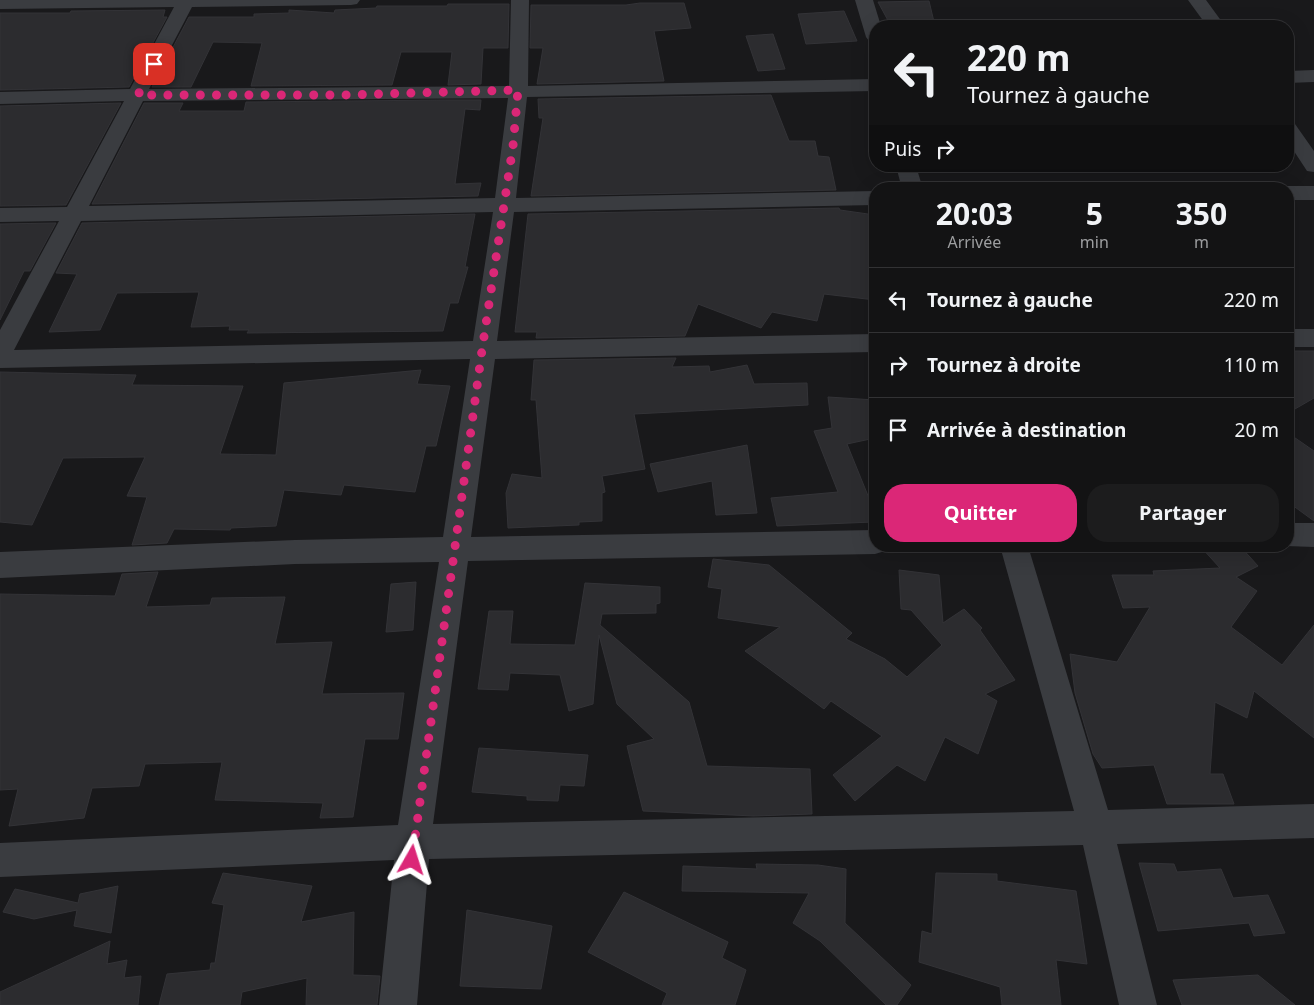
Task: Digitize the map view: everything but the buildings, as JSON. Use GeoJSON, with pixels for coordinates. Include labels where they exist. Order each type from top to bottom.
{"type":"FeatureCollection","features":[{"type":"Feature","properties":{"kind":"street"},"geometry":{"type":"LineString","coordinates":[[0,4],[351,0]]}},
{"type":"Feature","properties":{"kind":"street"},"geometry":{"type":"LineString","coordinates":[[398,1005],[413,842],[482,350],[513,146],[518,90],[520,0]]}},
{"type":"Feature","properties":{"kind":"street"},"geometry":{"type":"LineString","coordinates":[[864,0],[870,20]]}},
{"type":"Feature","properties":{"kind":"street"},"geometry":{"type":"LineString","coordinates":[[1197,0],[1212,20]]}},
{"type":"Feature","properties":{"kind":"street"},"geometry":{"type":"LineString","coordinates":[[0,353],[186,1]]}},
{"type":"Feature","properties":{"kind":"street"},"geometry":{"type":"LineString","coordinates":[[1294,76],[1314,76]]}},
{"type":"Feature","properties":{"kind":"street"},"geometry":{"type":"LineString","coordinates":[[0,98],[138,95],[343,95],[518,90],[869,85]]}},
{"type":"Feature","properties":{"kind":"street"},"geometry":{"type":"LineString","coordinates":[[1294,137],[1314,166]]}},
{"type":"Feature","properties":{"kind":"street"},"geometry":{"type":"LineString","coordinates":[[1294,193],[1314,192]]}},
{"type":"Feature","properties":{"kind":"street"},"geometry":{"type":"LineString","coordinates":[[0,215],[869,198]]}},
{"type":"Feature","properties":{"kind":"street"},"geometry":{"type":"LineString","coordinates":[[1294,338],[1314,338]]}},
{"type":"Feature","properties":{"kind":"street"},"geometry":{"type":"LineString","coordinates":[[0,358],[869,343]]}},
{"type":"Feature","properties":{"kind":"street"},"geometry":{"type":"LineString","coordinates":[[1294,534],[1314,535]]}},
{"type":"Feature","properties":{"kind":"street"},"geometry":{"type":"LineString","coordinates":[[0,566],[295,552],[869,542]]}},
{"type":"Feature","properties":{"kind":"street"},"geometry":{"type":"LineString","coordinates":[[1016,552],[1096,828],[1138,1005]]}},
{"type":"Feature","properties":{"kind":"street"},"geometry":{"type":"LineString","coordinates":[[0,860],[413,842],[1096,828],[1314,821]]}},
{"type":"Feature","properties":{"kind":"route"},"geometry":{"type":"LineString","coordinates":[[154,64],[138,95],[343,95],[518,90],[513,146],[482,350],[412,860]]}}]}
